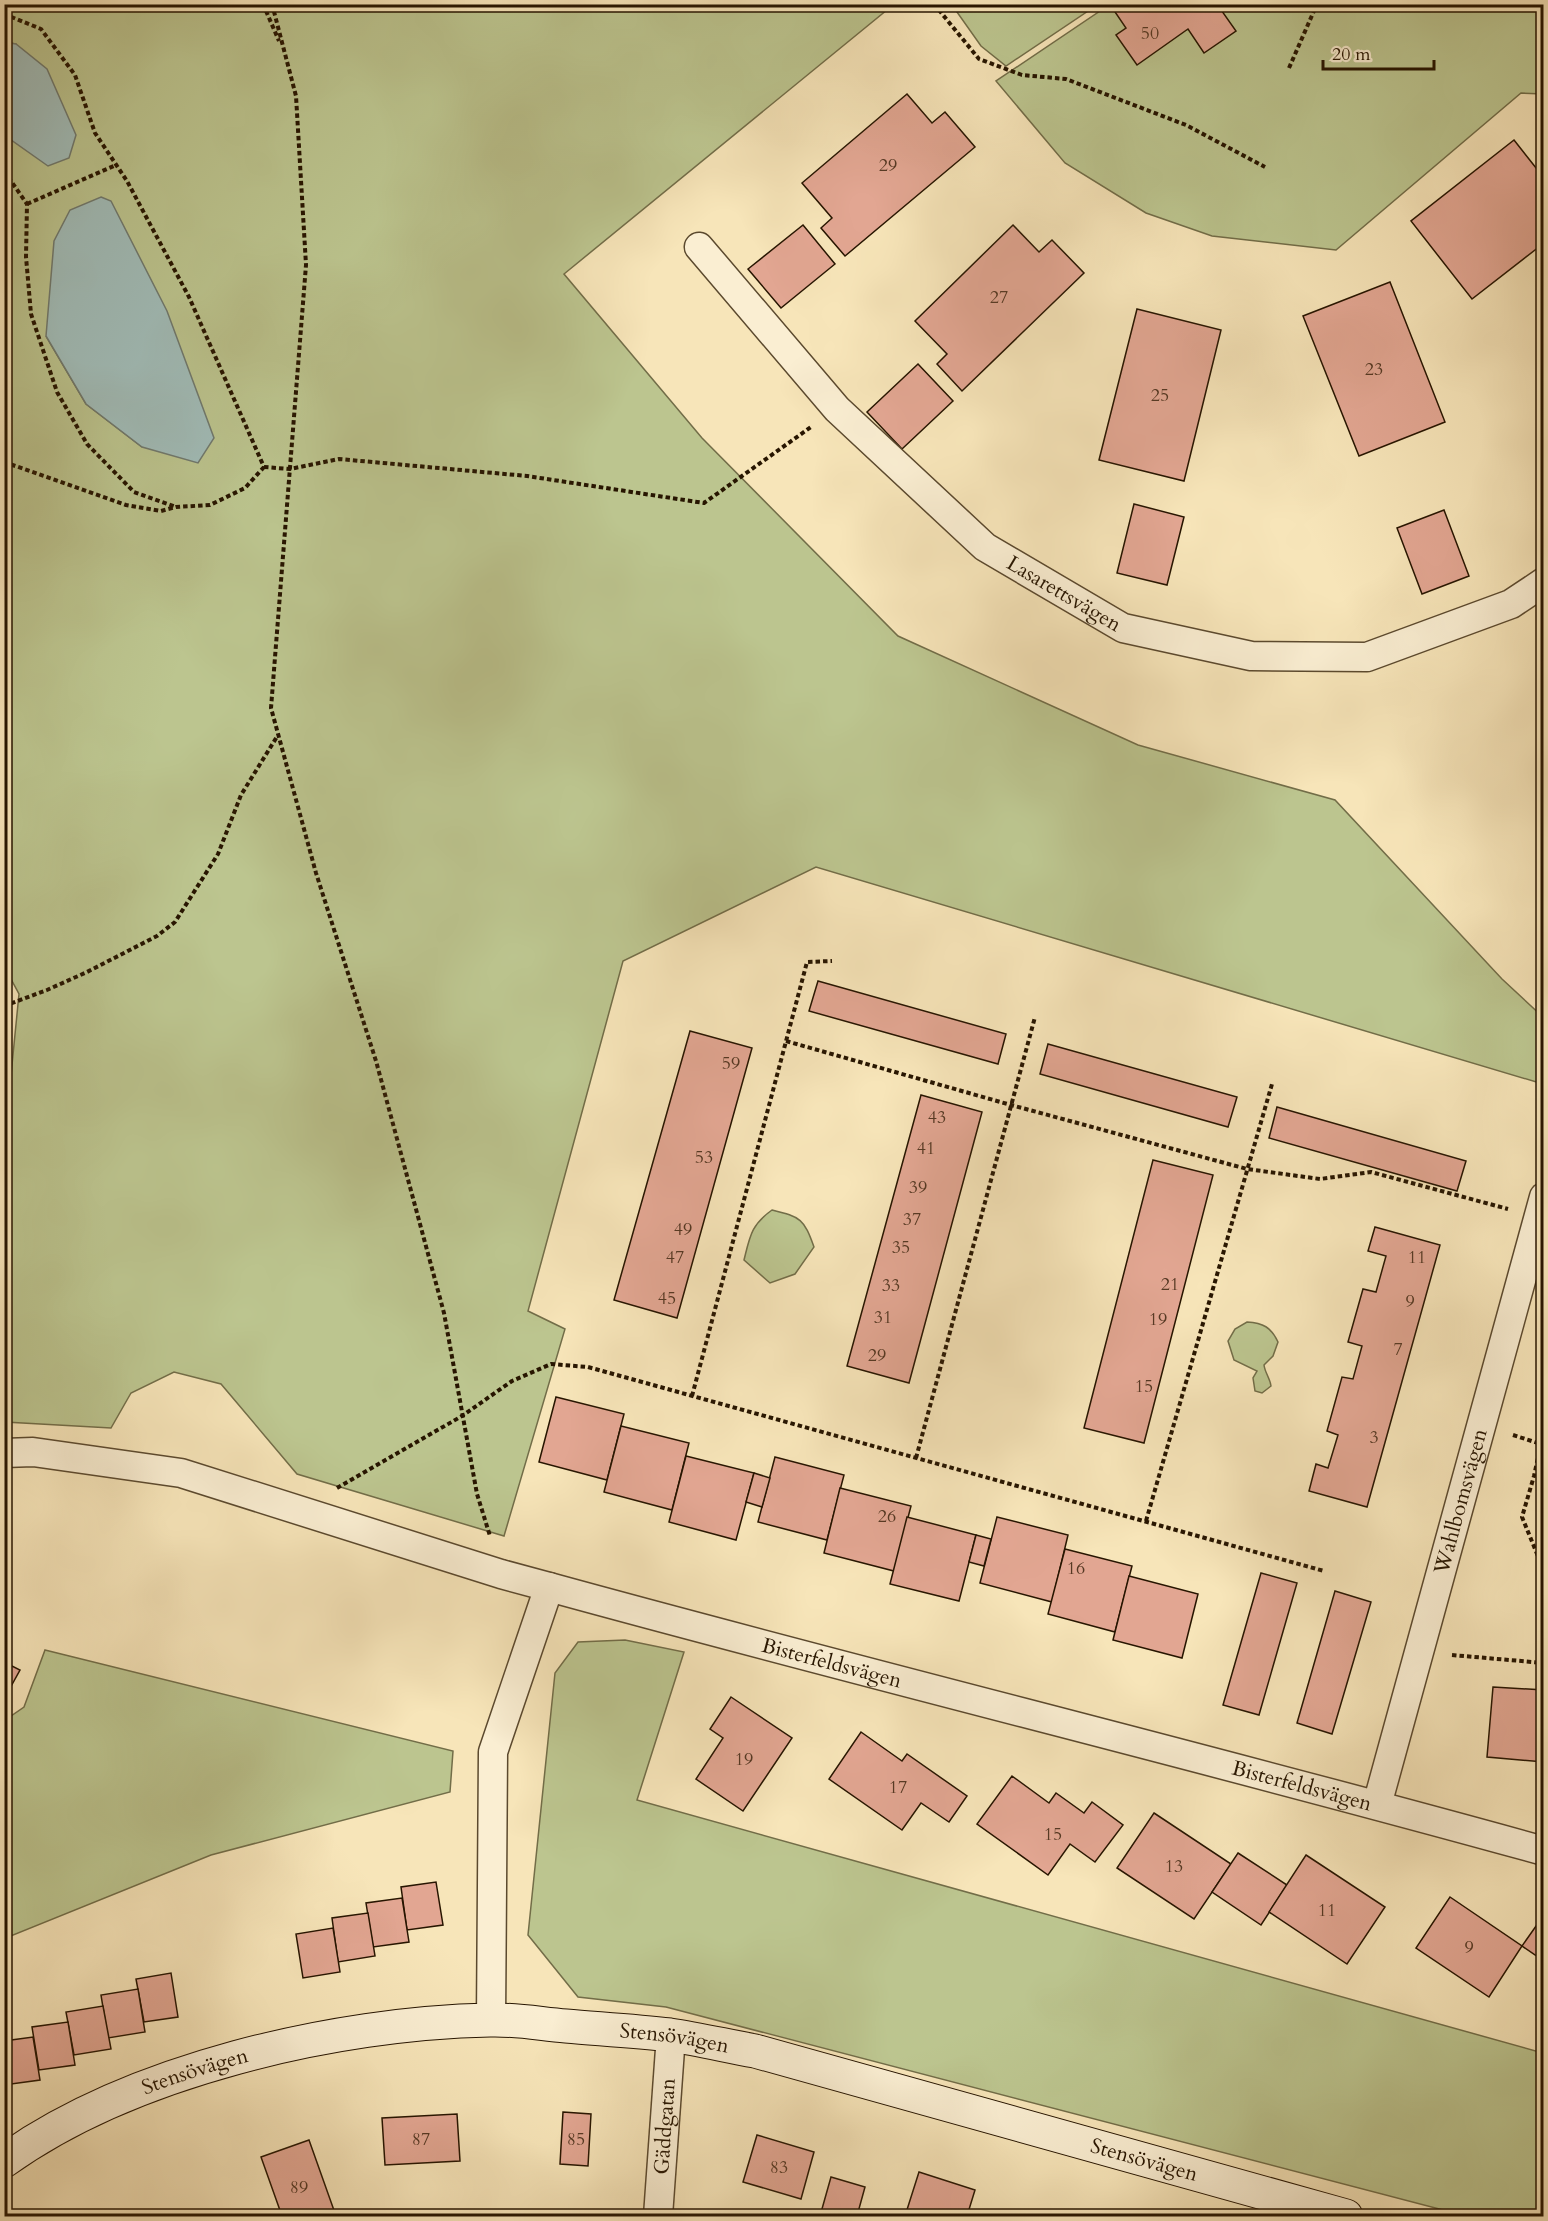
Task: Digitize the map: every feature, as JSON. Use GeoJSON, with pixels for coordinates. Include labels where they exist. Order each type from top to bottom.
{"type":"FeatureCollection","features":[{"type":"Feature","properties":{"kind":"street","name":"Lasarettsvägen"},"geometry":{"type":"LineString","coordinates":[[699,247],[837,409],[985,547],[1123,628],[1251,656],[1367,657],[1510,604],[1544,582]]}},
{"type":"Feature","properties":{"kind":"street","name":"Wahlbomsvägen"},"geometry":{"type":"LineString","coordinates":[[1377,1805],[1541,1208]]}},
{"type":"Feature","properties":{"kind":"street","name":"Bisterfeldsvägen"},"geometry":{"type":"LineString","coordinates":[[4,1453],[33,1452],[181,1473],[501,1574],[1544,1851]]}},
{"type":"Feature","properties":{"kind":"street"},"geometry":{"type":"LineString","coordinates":[[491,2019],[494,1752],[549,1587]]}},
{"type":"Feature","properties":{"kind":"street","name":"Stensövägen"},"geometry":{"type":"LineString","coordinates":[[4,2161],[28,2145],[117,2099],[212,2064],[317,2039],[414,2025],[491,2019],[670,2035],[755,2051],[1346,2217]]}},
{"type":"Feature","properties":{"kind":"street","name":"Gäddgatan"},"geometry":{"type":"LineString","coordinates":[[658,2217],[670,2035]]}},
{"type":"Feature","properties":{"kind":"path"},"geometry":{"type":"LineString","coordinates":[[263,4],[284,52]]}},
{"type":"Feature","properties":{"kind":"path"},"geometry":{"type":"LineString","coordinates":[[272,4],[296,96],[306,265],[271,708],[316,873],[379,1072],[444,1313],[477,1494],[501,1574]]}},
{"type":"Feature","properties":{"kind":"path"},"geometry":{"type":"LineString","coordinates":[[934,4],[979,59],[1022,75],[1066,79],[1186,125],[1264,167]]}},
{"type":"Feature","properties":{"kind":"path"},"geometry":{"type":"LineString","coordinates":[[1288,68],[1317,4]]}},
{"type":"Feature","properties":{"kind":"path"},"geometry":{"type":"LineString","coordinates":[[4,14],[40,28],[75,75],[95,133],[128,181],[189,297],[264,467]]}},
{"type":"Feature","properties":{"kind":"path"},"geometry":{"type":"LineString","coordinates":[[27,204],[116,165]]}},
{"type":"Feature","properties":{"kind":"path"},"geometry":{"type":"LineString","coordinates":[[4,171],[27,204],[26,257],[31,314],[57,392],[87,444],[134,492],[177,507]]}},
{"type":"Feature","properties":{"kind":"path"},"geometry":{"type":"LineString","coordinates":[[264,467],[290,469],[339,459],[527,476],[704,503],[837,409]]}},
{"type":"Feature","properties":{"kind":"path"},"geometry":{"type":"LineString","coordinates":[[4,462],[126,504],[161,511],[177,507],[210,505],[245,488],[264,467]]}},
{"type":"Feature","properties":{"kind":"path"},"geometry":{"type":"LineString","coordinates":[[4,1006],[87,972],[157,936],[175,922],[218,854],[241,795],[278,735]]}},
{"type":"Feature","properties":{"kind":"path"},"geometry":{"type":"LineString","coordinates":[[692,1396],[807,962],[832,961]]}},
{"type":"Feature","properties":{"kind":"path"},"geometry":{"type":"LineString","coordinates":[[916,1458],[1035,1017]]}},
{"type":"Feature","properties":{"kind":"path"},"geometry":{"type":"LineString","coordinates":[[786,1041],[1011,1106],[1247,1169],[1320,1179],[1371,1172],[1541,1208]]}},
{"type":"Feature","properties":{"kind":"path"},"geometry":{"type":"LineString","coordinates":[[1146,1521],[1272,1084]]}},
{"type":"Feature","properties":{"kind":"path"},"geometry":{"type":"LineString","coordinates":[[301,1512],[368,1469],[462,1416],[512,1381],[551,1364],[588,1367],[1324,1571]]}},
{"type":"Feature","properties":{"kind":"path"},"geometry":{"type":"LineString","coordinates":[[1540,1444],[1534,1476],[1522,1517],[1544,1571]]}},
{"type":"Feature","properties":{"kind":"path"},"geometry":{"type":"LineString","coordinates":[[1419,1652],[1544,1663]]}},
{"type":"Feature","properties":{"kind":"green space"},"geometry":{"type":"Polygon","coordinates":[[[5,4],[893,5],[564,274],[702,438],[898,636],[1138,745],[1335,800],[1502,979],[1544,1018],[1543,1084],[816,867],[623,961],[528,1311],[565,1329],[504,1536],[297,1474],[221,1384],[174,1372],[131,1393],[111,1428],[5,1422],[4,1088],[10,1085],[19,994],[4,966],[5,138],[11,140],[16,44],[5,42],[5,4]],[[46,336],[86,404],[142,447],[46,336]]]}},
{"type":"Feature","properties":{"kind":"green space"},"geometry":{"type":"Polygon","coordinates":[[[952,5],[1097,5],[1006,66],[981,46],[952,5]]]}},
{"type":"Feature","properties":{"kind":"green space"},"geometry":{"type":"Polygon","coordinates":[[[1109,5],[1543,5],[1543,94],[1521,93],[1336,250],[1212,236],[1146,213],[1065,163],[996,81],[1109,5]]]}},
{"type":"Feature","properties":{"kind":"green space"},"geometry":{"type":"Polygon","coordinates":[[[772,1210],[795,1217],[800,1221],[807,1230],[814,1247],[795,1274],[770,1283],[744,1260],[755,1226],[772,1210]]]}},
{"type":"Feature","properties":{"kind":"green space"},"geometry":{"type":"Polygon","coordinates":[[[1247,1322],[1258,1323],[1266,1327],[1278,1342],[1273,1356],[1264,1365],[1271,1386],[1262,1393],[1255,1391],[1253,1378],[1257,1371],[1234,1360],[1228,1341],[1235,1329],[1247,1322]]]}},
{"type":"Feature","properties":{"kind":"green space"},"geometry":{"type":"Polygon","coordinates":[[[625,1640],[684,1652],[637,1800],[1543,2053],[1543,2216],[1466,2216],[666,2007],[578,1997],[528,1935],[555,1673],[578,1642],[625,1640]]]}},
{"type":"Feature","properties":{"kind":"green space"},"geometry":{"type":"Polygon","coordinates":[[[45,1650],[453,1751],[450,1792],[211,1855],[8,1937],[5,1944],[5,1718],[24,1707],[45,1650]]]}},
{"type":"Feature","properties":{"kind":"water"},"geometry":{"type":"Polygon","coordinates":[[[4,42],[16,44],[47,69],[76,135],[69,158],[48,166],[5,138],[4,42]]]}},
{"type":"Feature","properties":{"kind":"water"},"geometry":{"type":"Polygon","coordinates":[[[101,197],[111,201],[167,311],[214,438],[198,463],[142,447],[86,404],[46,336],[54,241],[70,210],[101,197]]]}},
{"type":"Feature","properties":{"kind":"building"},"geometry":{"type":"Polygon","coordinates":[[[1120,4],[1223,4],[1219,7],[1236,31],[1204,53],[1188,29],[1137,65],[1116,35],[1126,28],[1113,9],[1120,4]]]}},
{"type":"Feature","properties":{"kind":"building"},"geometry":{"type":"Polygon","coordinates":[[[907,94],[932,123],[945,112],[975,147],[845,256],[821,228],[832,218],[802,183],[907,94]]]}},
{"type":"Feature","properties":{"kind":"building"},"geometry":{"type":"Polygon","coordinates":[[[1514,140],[1544,178],[1544,243],[1472,299],[1411,221],[1514,140]]]}},
{"type":"Feature","properties":{"kind":"building"},"geometry":{"type":"Polygon","coordinates":[[[803,225],[835,264],[781,308],[748,269],[803,225]]]}},
{"type":"Feature","properties":{"kind":"building"},"geometry":{"type":"Polygon","coordinates":[[[1013,225],[1039,252],[1052,240],[1084,273],[962,391],[937,364],[947,354],[915,321],[1013,225]]]}},
{"type":"Feature","properties":{"kind":"building"},"geometry":{"type":"Polygon","coordinates":[[[1390,282],[1445,422],[1359,456],[1303,316],[1390,282]]]}},
{"type":"Feature","properties":{"kind":"building"},"geometry":{"type":"Polygon","coordinates":[[[1137,309],[1221,330],[1184,481],[1099,460],[1137,309]]]}},
{"type":"Feature","properties":{"kind":"building"},"geometry":{"type":"Polygon","coordinates":[[[918,364],[953,401],[902,449],[867,412],[918,364]]]}},
{"type":"Feature","properties":{"kind":"building"},"geometry":{"type":"Polygon","coordinates":[[[1134,504],[1184,517],[1167,585],[1117,573],[1134,504]]]}},
{"type":"Feature","properties":{"kind":"building"},"geometry":{"type":"Polygon","coordinates":[[[1444,510],[1469,576],[1422,594],[1397,528],[1444,510]]]}},
{"type":"Feature","properties":{"kind":"building"},"geometry":{"type":"Polygon","coordinates":[[[818,981],[1006,1034],[998,1064],[809,1011],[818,981]]]}},
{"type":"Feature","properties":{"kind":"building"},"geometry":{"type":"Polygon","coordinates":[[[690,1031],[752,1048],[677,1318],[614,1300],[690,1031]]]}},
{"type":"Feature","properties":{"kind":"building"},"geometry":{"type":"Polygon","coordinates":[[[1048,1044],[1237,1097],[1228,1127],[1040,1074],[1048,1044]]]}},
{"type":"Feature","properties":{"kind":"building"},"geometry":{"type":"Polygon","coordinates":[[[921,1095],[982,1112],[909,1383],[847,1366],[921,1095]]]}},
{"type":"Feature","properties":{"kind":"building"},"geometry":{"type":"Polygon","coordinates":[[[1277,1107],[1466,1161],[1457,1191],[1269,1138],[1277,1107]]]}},
{"type":"Feature","properties":{"kind":"building"},"geometry":{"type":"Polygon","coordinates":[[[1153,1160],[1213,1175],[1144,1443],[1084,1428],[1153,1160]]]}},
{"type":"Feature","properties":{"kind":"building"},"geometry":{"type":"Polygon","coordinates":[[[1375,1227],[1440,1245],[1367,1507],[1309,1491],[1316,1464],[1328,1468],[1338,1435],[1327,1431],[1342,1377],[1353,1379],[1362,1346],[1348,1342],[1363,1289],[1376,1292],[1386,1256],[1368,1251],[1375,1227]]]}},
{"type":"Feature","properties":{"kind":"building"},"geometry":{"type":"Polygon","coordinates":[[[556,1397],[624,1414],[607,1480],[539,1462],[556,1397]]]}},
{"type":"Feature","properties":{"kind":"building"},"geometry":{"type":"Polygon","coordinates":[[[621,1426],[689,1443],[672,1510],[604,1492],[621,1426]]]}},
{"type":"Feature","properties":{"kind":"building"},"geometry":{"type":"Polygon","coordinates":[[[686,1456],[754,1473],[736,1540],[669,1522],[686,1456]]]}},
{"type":"Feature","properties":{"kind":"building"},"geometry":{"type":"Polygon","coordinates":[[[775,1457],[844,1475],[827,1540],[758,1522],[775,1457]]]}},
{"type":"Feature","properties":{"kind":"building"},"geometry":{"type":"Polygon","coordinates":[[[754,1473],[770,1478],[762,1507],[746,1502],[754,1473]]]}},
{"type":"Feature","properties":{"kind":"building"},"geometry":{"type":"Polygon","coordinates":[[[840,1488],[911,1506],[894,1571],[824,1553],[840,1488]]]}},
{"type":"Feature","properties":{"kind":"building"},"geometry":{"type":"Polygon","coordinates":[[[907,1517],[976,1535],[959,1601],[890,1584],[907,1517]]]}},
{"type":"Feature","properties":{"kind":"building"},"geometry":{"type":"Polygon","coordinates":[[[997,1517],[1068,1535],[1052,1602],[980,1583],[997,1517]]]}},
{"type":"Feature","properties":{"kind":"building"},"geometry":{"type":"Polygon","coordinates":[[[976,1535],[991,1539],[984,1566],[969,1562],[976,1535]]]}},
{"type":"Feature","properties":{"kind":"building"},"geometry":{"type":"Polygon","coordinates":[[[1065,1549],[1132,1566],[1115,1632],[1048,1614],[1065,1549]]]}},
{"type":"Feature","properties":{"kind":"building"},"geometry":{"type":"Polygon","coordinates":[[[1261,1573],[1297,1583],[1259,1715],[1223,1705],[1261,1573]]]}},
{"type":"Feature","properties":{"kind":"building"},"geometry":{"type":"Polygon","coordinates":[[[1129,1576],[1198,1594],[1182,1658],[1113,1640],[1129,1576]]]}},
{"type":"Feature","properties":{"kind":"building"},"geometry":{"type":"Polygon","coordinates":[[[1335,1591],[1371,1602],[1332,1734],[1297,1723],[1335,1591]]]}},
{"type":"Feature","properties":{"kind":"building"},"geometry":{"type":"Polygon","coordinates":[[[4,1662],[20,1670],[4,1699],[4,1662]]]}},
{"type":"Feature","properties":{"kind":"building"},"geometry":{"type":"Polygon","coordinates":[[[1493,1687],[1544,1690],[1544,1762],[1487,1757],[1493,1687]]]}},
{"type":"Feature","properties":{"kind":"building"},"geometry":{"type":"Polygon","coordinates":[[[731,1697],[792,1738],[743,1811],[696,1779],[723,1738],[710,1729],[731,1697]]]}},
{"type":"Feature","properties":{"kind":"building"},"geometry":{"type":"Polygon","coordinates":[[[861,1732],[902,1761],[907,1754],[967,1796],[949,1822],[921,1803],[902,1830],[829,1779],[861,1732]]]}},
{"type":"Feature","properties":{"kind":"building"},"geometry":{"type":"Polygon","coordinates":[[[1012,1776],[1049,1803],[1056,1793],[1084,1813],[1092,1802],[1123,1825],[1095,1862],[1070,1844],[1048,1875],[977,1824],[1012,1776]]]}},
{"type":"Feature","properties":{"kind":"building"},"geometry":{"type":"Polygon","coordinates":[[[1154,1813],[1231,1864],[1194,1919],[1117,1868],[1154,1813]]]}},
{"type":"Feature","properties":{"kind":"building"},"geometry":{"type":"Polygon","coordinates":[[[1238,1853],[1287,1885],[1261,1925],[1212,1892],[1238,1853]]]}},
{"type":"Feature","properties":{"kind":"building"},"geometry":{"type":"Polygon","coordinates":[[[1306,1855],[1385,1907],[1347,1964],[1269,1912],[1306,1855]]]}},
{"type":"Feature","properties":{"kind":"building"},"geometry":{"type":"Polygon","coordinates":[[[436,1882],[443,1925],[407,1930],[401,1887],[436,1882]]]}},
{"type":"Feature","properties":{"kind":"building"},"geometry":{"type":"Polygon","coordinates":[[[1450,1897],[1522,1946],[1489,1997],[1416,1948],[1450,1897]]]}},
{"type":"Feature","properties":{"kind":"building"},"geometry":{"type":"Polygon","coordinates":[[[402,1898],[409,1942],[373,1947],[366,1903],[402,1898]]]}},
{"type":"Feature","properties":{"kind":"building"},"geometry":{"type":"Polygon","coordinates":[[[368,1913],[375,1956],[338,1962],[332,1918],[368,1913]]]}},
{"type":"Feature","properties":{"kind":"building"},"geometry":{"type":"Polygon","coordinates":[[[1541,1919],[1544,1921],[1544,1961],[1522,1946],[1541,1919]]]}},
{"type":"Feature","properties":{"kind":"building"},"geometry":{"type":"Polygon","coordinates":[[[333,1928],[340,1972],[303,1978],[296,1934],[333,1928]]]}},
{"type":"Feature","properties":{"kind":"building"},"geometry":{"type":"Polygon","coordinates":[[[171,1973],[178,2017],[144,2022],[136,1979],[171,1973]]]}},
{"type":"Feature","properties":{"kind":"building"},"geometry":{"type":"Polygon","coordinates":[[[138,1989],[145,2032],[108,2038],[101,1995],[138,1989]]]}},
{"type":"Feature","properties":{"kind":"building"},"geometry":{"type":"Polygon","coordinates":[[[103,2006],[111,2049],[74,2055],[66,2012],[103,2006]]]}},
{"type":"Feature","properties":{"kind":"building"},"geometry":{"type":"Polygon","coordinates":[[[68,2022],[75,2065],[39,2070],[32,2027],[68,2022]]]}},
{"type":"Feature","properties":{"kind":"building"},"geometry":{"type":"Polygon","coordinates":[[[33,2037],[40,2080],[4,2085],[4,2041],[33,2037]]]}},
{"type":"Feature","properties":{"kind":"building"},"geometry":{"type":"Polygon","coordinates":[[[563,2112],[591,2114],[588,2166],[560,2164],[563,2112]]]}},
{"type":"Feature","properties":{"kind":"building"},"geometry":{"type":"Polygon","coordinates":[[[457,2114],[460,2161],[385,2165],[382,2118],[457,2114]]]}},
{"type":"Feature","properties":{"kind":"building"},"geometry":{"type":"Polygon","coordinates":[[[757,2135],[814,2152],[801,2199],[743,2182],[757,2135]]]}},
{"type":"Feature","properties":{"kind":"building"},"geometry":{"type":"Polygon","coordinates":[[[309,2140],[336,2216],[282,2216],[261,2157],[309,2140]]]}},
{"type":"Feature","properties":{"kind":"building"},"geometry":{"type":"Polygon","coordinates":[[[919,2172],[975,2190],[967,2216],[905,2216],[919,2172]]]}},
{"type":"Feature","properties":{"kind":"building"},"geometry":{"type":"Polygon","coordinates":[[[831,2177],[865,2187],[857,2216],[820,2216],[831,2177]]]}}]}
